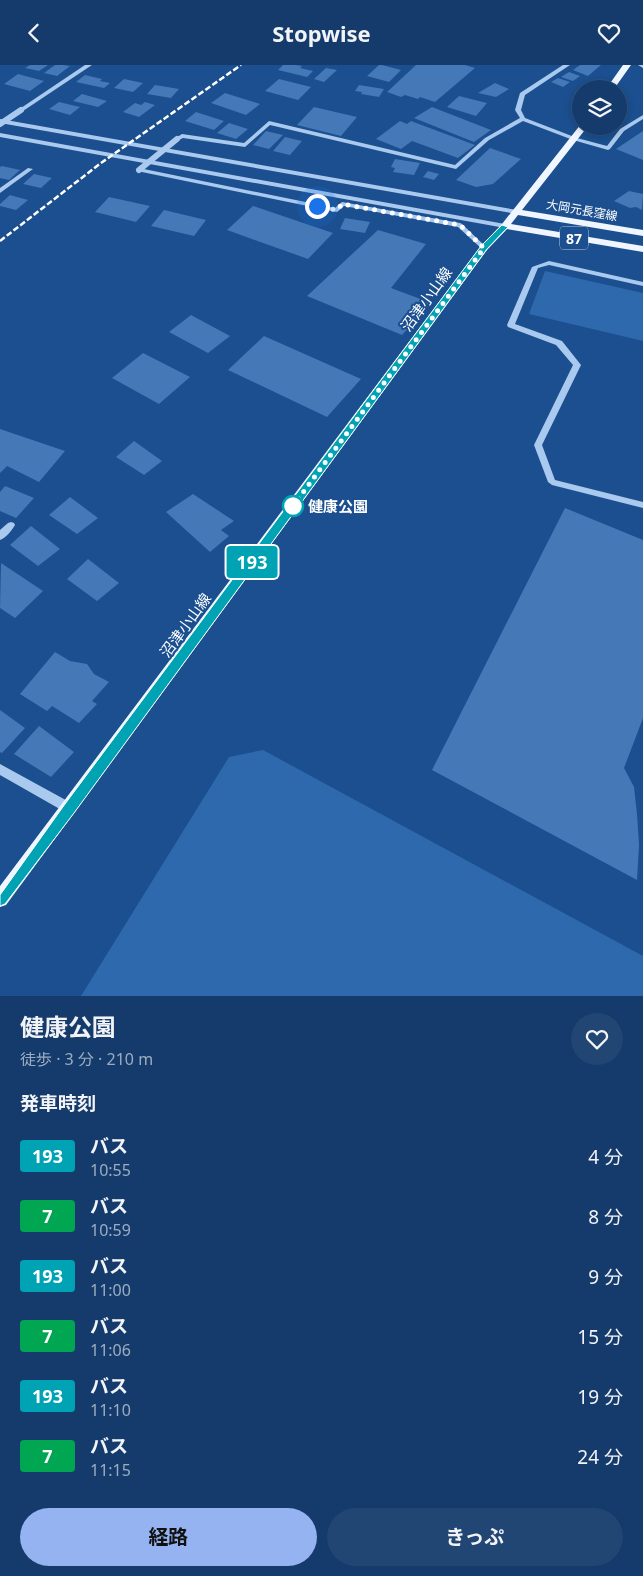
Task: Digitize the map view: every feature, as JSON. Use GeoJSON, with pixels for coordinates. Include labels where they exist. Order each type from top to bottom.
{"type":"FeatureCollection","features":[{"type":"Feature","properties":{"kind":"main road"},"geometry":{"type":"LineString","coordinates":[[616,80],[627,65]]}},
{"type":"Feature","properties":{"kind":"main road","name":"大岡元長窪線"},"geometry":{"type":"LineString","coordinates":[[578,135],[505,227],[643,249]]}},
{"type":"Feature","properties":{"kind":"main road","name":"大岡元長窪線"},"geometry":{"type":"LineString","coordinates":[[516,212],[643,233]]}},
{"type":"Feature","properties":{"kind":"main road","name":"沼津小山線"},"geometry":{"type":"LineString","coordinates":[[0,899],[70,808],[484,248],[505,227]]}},
{"type":"Feature","properties":{"kind":"street"},"geometry":{"type":"LineString","coordinates":[[0,122],[89,65]]}},
{"type":"Feature","properties":{"kind":"street"},"geometry":{"type":"LineString","coordinates":[[567,65],[522,94],[518,110],[523,119],[575,139],[608,148],[622,130],[643,117]]}},
{"type":"Feature","properties":{"kind":"street"},"geometry":{"type":"LineString","coordinates":[[484,248],[460,225],[342,204],[337,210],[139,171],[182,136],[245,145],[269,123],[456,167],[487,139],[523,119]]}},
{"type":"Feature","properties":{"kind":"street"},"geometry":{"type":"LineString","coordinates":[[0,122],[516,212]]}},
{"type":"Feature","properties":{"kind":"street"},"geometry":{"type":"LineString","coordinates":[[0,135],[505,227]]}},
{"type":"Feature","properties":{"kind":"street"},"geometry":{"type":"LineString","coordinates":[[0,191],[30,169]]}},
{"type":"Feature","properties":{"kind":"street"},"geometry":{"type":"LineString","coordinates":[[643,284],[549,263],[535,267],[514,313],[512,325],[559,343],[577,365],[538,445],[552,482],[643,505]]}},
{"type":"Feature","properties":{"kind":"street"},"geometry":{"type":"LineString","coordinates":[[0,536],[11,525]]}},
{"type":"Feature","properties":{"kind":"street"},"geometry":{"type":"LineString","coordinates":[[0,769],[70,808]]}},
{"type":"Feature","properties":{"kind":"shaded area"},"geometry":{"type":"Polygon","coordinates":[[[545,271],[643,293],[643,341],[529,314],[545,271]]]}},
{"type":"Feature","properties":{"kind":"shaded area"},"geometry":{"type":"Polygon","coordinates":[[[263,750],[643,956],[643,996],[81,996],[229,757],[263,750]]]}},
{"type":"Feature","properties":{"kind":"building"},"geometry":{"type":"Polygon","coordinates":[[[30,65],[48,65],[39,71],[25,68],[30,65]]]}},
{"type":"Feature","properties":{"kind":"building"},"geometry":{"type":"Polygon","coordinates":[[[55,65],[70,66],[57,76],[44,73],[55,65]]]}},
{"type":"Feature","properties":{"kind":"building"},"geometry":{"type":"Polygon","coordinates":[[[283,65],[302,66],[300,68],[313,71],[307,77],[278,70],[283,65]]]}},
{"type":"Feature","properties":{"kind":"building"},"geometry":{"type":"Polygon","coordinates":[[[379,65],[401,70],[389,82],[367,76],[379,65]]]}},
{"type":"Feature","properties":{"kind":"building"},"geometry":{"type":"Polygon","coordinates":[[[416,65],[465,65],[475,68],[435,102],[420,97],[418,99],[405,95],[401,97],[387,92],[416,65]]]}},
{"type":"Feature","properties":{"kind":"building"},"geometry":{"type":"Polygon","coordinates":[[[580,65],[601,65],[588,76],[573,70],[580,65]]]}},
{"type":"Feature","properties":{"kind":"building"},"geometry":{"type":"Polygon","coordinates":[[[326,68],[337,70],[324,82],[314,79],[326,68]]]}},
{"type":"Feature","properties":{"kind":"building"},"geometry":{"type":"Polygon","coordinates":[[[569,72],[580,76],[572,81],[561,77],[569,72]]]}},
{"type":"Feature","properties":{"kind":"building"},"geometry":{"type":"Polygon","coordinates":[[[18,74],[44,81],[30,91],[4,84],[18,74]]]}},
{"type":"Feature","properties":{"kind":"building"},"geometry":{"type":"Polygon","coordinates":[[[85,75],[110,83],[104,88],[76,82],[85,75]]]}},
{"type":"Feature","properties":{"kind":"building"},"geometry":{"type":"Polygon","coordinates":[[[558,78],[570,82],[563,87],[551,82],[558,78]]]}},
{"type":"Feature","properties":{"kind":"building"},"geometry":{"type":"Polygon","coordinates":[[[124,79],[143,83],[133,92],[114,88],[124,79]]]}},
{"type":"Feature","properties":{"kind":"building"},"geometry":{"type":"Polygon","coordinates":[[[279,79],[311,87],[298,100],[265,91],[279,79]]]}},
{"type":"Feature","properties":{"kind":"building"},"geometry":{"type":"Polygon","coordinates":[[[495,83],[509,89],[496,97],[478,93],[495,83]]]}},
{"type":"Feature","properties":{"kind":"building"},"geometry":{"type":"Polygon","coordinates":[[[155,85],[179,89],[171,98],[147,94],[155,85]]]}},
{"type":"Feature","properties":{"kind":"building"},"geometry":{"type":"Polygon","coordinates":[[[359,85],[384,89],[379,97],[355,91],[359,85]]]}},
{"type":"Feature","properties":{"kind":"building"},"geometry":{"type":"Polygon","coordinates":[[[225,93],[260,104],[246,115],[211,103],[225,93]]]}},
{"type":"Feature","properties":{"kind":"building"},"geometry":{"type":"Polygon","coordinates":[[[82,94],[107,101],[98,107],[73,101],[82,94]]]}},
{"type":"Feature","properties":{"kind":"building"},"geometry":{"type":"Polygon","coordinates":[[[459,96],[487,103],[476,116],[447,107],[459,96]]]}},
{"type":"Feature","properties":{"kind":"building"},"geometry":{"type":"Polygon","coordinates":[[[59,102],[80,107],[70,115],[49,109],[59,102]]]}},
{"type":"Feature","properties":{"kind":"building"},"geometry":{"type":"Polygon","coordinates":[[[145,102],[155,105],[139,117],[123,112],[135,103],[141,105],[145,102]]]}},
{"type":"Feature","properties":{"kind":"building"},"geometry":{"type":"Polygon","coordinates":[[[314,107],[357,117],[341,136],[297,125],[314,107]]]}},
{"type":"Feature","properties":{"kind":"building"},"geometry":{"type":"Polygon","coordinates":[[[432,107],[491,130],[474,142],[414,118],[432,107]]]}},
{"type":"Feature","properties":{"kind":"building"},"geometry":{"type":"Polygon","coordinates":[[[196,112],[224,121],[214,130],[185,121],[196,112]]]}},
{"type":"Feature","properties":{"kind":"building"},"geometry":{"type":"Polygon","coordinates":[[[400,121],[407,124],[411,121],[475,145],[458,158],[412,141],[401,149],[376,139],[400,121]]]}},
{"type":"Feature","properties":{"kind":"building"},"geometry":{"type":"Polygon","coordinates":[[[229,123],[248,129],[236,139],[217,133],[229,123]]]}},
{"type":"Feature","properties":{"kind":"building"},"geometry":{"type":"Polygon","coordinates":[[[266,131],[283,135],[269,149],[253,145],[266,131]]]}},
{"type":"Feature","properties":{"kind":"building"},"geometry":{"type":"Polygon","coordinates":[[[643,131],[643,160],[616,149],[643,131]]]}},
{"type":"Feature","properties":{"kind":"building"},"geometry":{"type":"Polygon","coordinates":[[[285,137],[302,141],[290,155],[273,151],[285,137]]]}},
{"type":"Feature","properties":{"kind":"building"},"geometry":{"type":"Polygon","coordinates":[[[490,148],[521,159],[493,184],[476,187],[456,180],[490,148]]]}},
{"type":"Feature","properties":{"kind":"building"},"geometry":{"type":"Polygon","coordinates":[[[395,159],[420,163],[414,175],[393,172],[395,168],[391,167],[395,159]]]}},
{"type":"Feature","properties":{"kind":"building"},"geometry":{"type":"Polygon","coordinates":[[[0,167],[20,170],[9,180],[0,178],[0,167]]]}},
{"type":"Feature","properties":{"kind":"building"},"geometry":{"type":"Polygon","coordinates":[[[428,171],[439,174],[434,180],[423,177],[428,171]]]}},
{"type":"Feature","properties":{"kind":"building"},"geometry":{"type":"Polygon","coordinates":[[[34,174],[52,178],[41,188],[23,184],[34,174]]]}},
{"type":"Feature","properties":{"kind":"building"},"geometry":{"type":"Polygon","coordinates":[[[629,191],[643,194],[642,210],[636,207],[630,208],[614,201],[629,191]]]}},
{"type":"Feature","properties":{"kind":"building"},"geometry":{"type":"Polygon","coordinates":[[[10,195],[28,200],[16,210],[0,206],[10,195]]]}},
{"type":"Feature","properties":{"kind":"building"},"geometry":{"type":"Polygon","coordinates":[[[109,197],[150,206],[136,222],[95,212],[109,197]]]}},
{"type":"Feature","properties":{"kind":"building"},"geometry":{"type":"Polygon","coordinates":[[[253,206],[333,233],[308,259],[227,230],[253,206]]]}},
{"type":"Feature","properties":{"kind":"building"},"geometry":{"type":"Polygon","coordinates":[[[164,210],[206,220],[194,236],[151,226],[164,210]]]}},
{"type":"Feature","properties":{"kind":"building"},"geometry":{"type":"Polygon","coordinates":[[[345,218],[370,222],[365,233],[340,229],[345,218]]]}},
{"type":"Feature","properties":{"kind":"building"},"geometry":{"type":"Polygon","coordinates":[[[378,230],[426,244],[391,288],[431,303],[402,335],[307,296],[378,230]]]}},
{"type":"Feature","properties":{"kind":"building"},"geometry":{"type":"Polygon","coordinates":[[[191,315],[230,336],[208,353],[169,332],[191,315]]]}},
{"type":"Feature","properties":{"kind":"building"},"geometry":{"type":"Polygon","coordinates":[[[264,336],[361,379],[327,417],[228,370],[264,336]]]}},
{"type":"Feature","properties":{"kind":"building"},"geometry":{"type":"Polygon","coordinates":[[[143,353],[190,377],[159,404],[112,378],[143,353]]]}},
{"type":"Feature","properties":{"kind":"building"},"geometry":{"type":"Polygon","coordinates":[[[0,429],[65,451],[39,482],[7,466],[0,473],[0,429]]]}},
{"type":"Feature","properties":{"kind":"building"},"geometry":{"type":"Polygon","coordinates":[[[134,441],[162,461],[144,475],[116,457],[134,441]]]}},
{"type":"Feature","properties":{"kind":"building"},"geometry":{"type":"Polygon","coordinates":[[[5,486],[34,498],[16,518],[0,511],[0,492],[5,486]]]}},
{"type":"Feature","properties":{"kind":"building"},"geometry":{"type":"Polygon","coordinates":[[[193,494],[234,521],[221,530],[229,536],[210,552],[166,512],[193,494]]]}},
{"type":"Feature","properties":{"kind":"building"},"geometry":{"type":"Polygon","coordinates":[[[70,497],[98,518],[77,534],[49,515],[70,497]]]}},
{"type":"Feature","properties":{"kind":"building"},"geometry":{"type":"Polygon","coordinates":[[[565,508],[643,540],[643,718],[624,768],[634,787],[639,845],[637,880],[432,770],[565,508]]]}},
{"type":"Feature","properties":{"kind":"building"},"geometry":{"type":"Polygon","coordinates":[[[31,526],[60,549],[38,566],[10,545],[31,526]]]}},
{"type":"Feature","properties":{"kind":"building"},"geometry":{"type":"Polygon","coordinates":[[[88,559],[119,583],[97,601],[67,579],[88,559]]]}},
{"type":"Feature","properties":{"kind":"building"},"geometry":{"type":"Polygon","coordinates":[[[1,563],[43,591],[15,618],[0,608],[1,563]]]}},
{"type":"Feature","properties":{"kind":"building"},"geometry":{"type":"Polygon","coordinates":[[[55,652],[70,661],[87,664],[94,674],[109,682],[92,701],[97,704],[79,723],[52,706],[47,711],[20,694],[55,652]]]}},
{"type":"Feature","properties":{"kind":"building"},"geometry":{"type":"Polygon","coordinates":[[[0,710],[25,728],[2,753],[0,752],[0,710]]]}},
{"type":"Feature","properties":{"kind":"building"},"geometry":{"type":"Polygon","coordinates":[[[39,726],[74,752],[51,777],[14,754],[39,726]]]}},
{"type":"Feature","properties":{"kind":"railway"},"geometry":{"type":"LineString","coordinates":[[0,241],[101,163],[241,65]]}},
{"type":"Feature","properties":{"kind":"bus line","name":"193"},"geometry":{"type":"LineString","coordinates":[[0,899],[70,808],[484,248],[505,227]]}},
{"type":"Feature","properties":{"kind":"place","name":"健康公園"},"geometry":{"type":"Point","coordinates":[293,506]}},
{"type":"Feature","properties":{"kind":"route"},"geometry":{"type":"LineString","coordinates":[[293,506],[484,248],[460,225],[342,204],[337,210],[317,206]]}}]}
